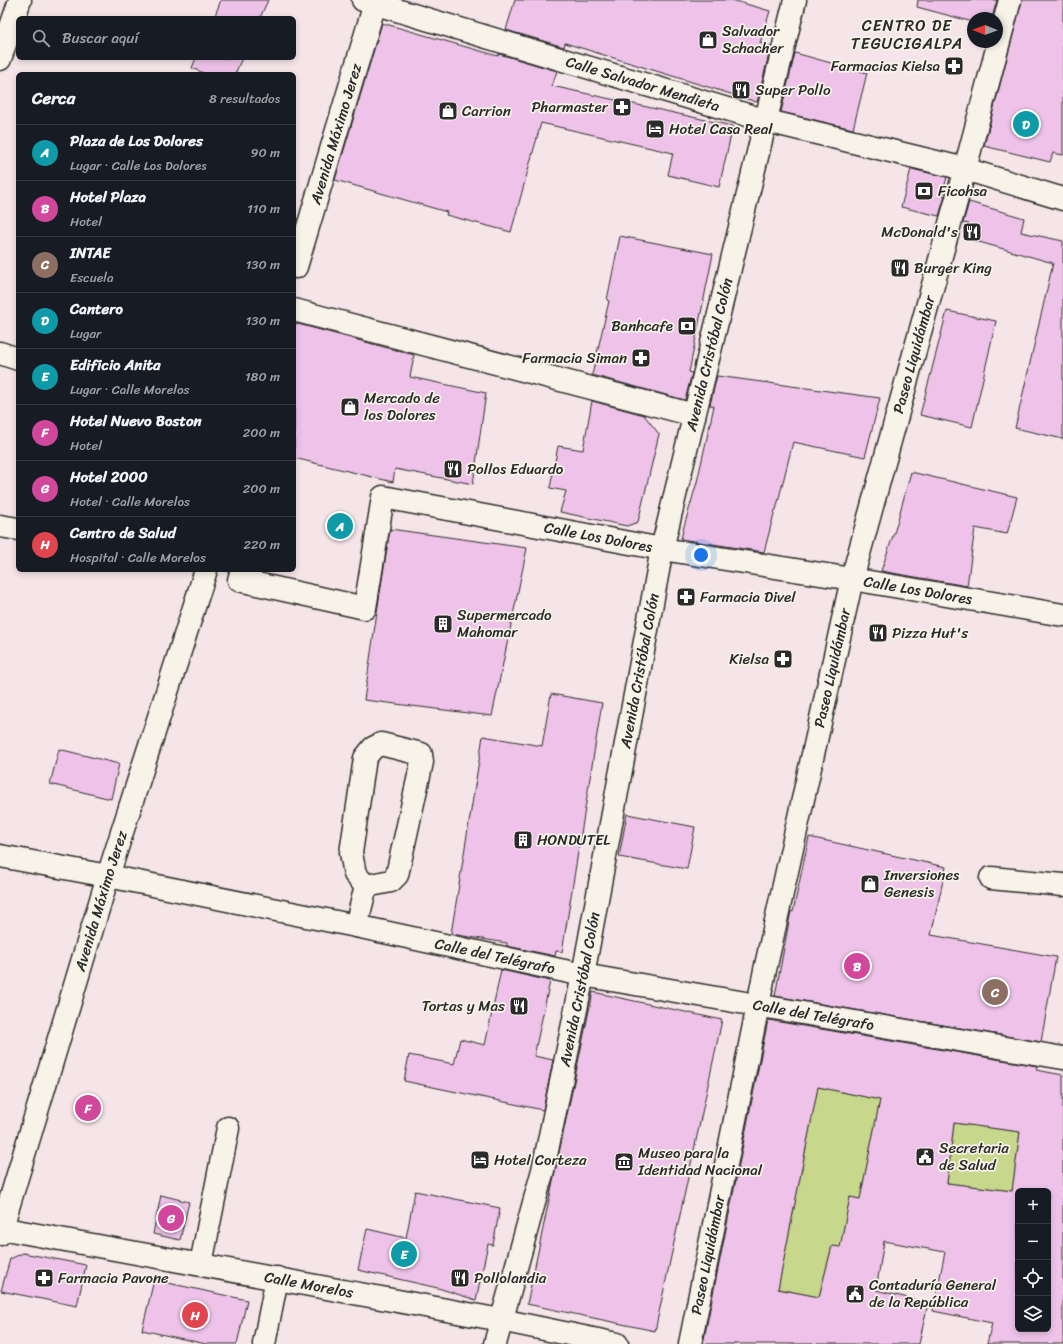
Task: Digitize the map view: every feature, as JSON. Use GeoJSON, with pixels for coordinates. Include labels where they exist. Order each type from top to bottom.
{"type":"FeatureCollection","features":[{"type":"Feature","properties":{"kind":"street"},"geometry":{"type":"LineString","coordinates":[[0,60],[20,0]]}},
{"type":"Feature","properties":{"kind":"street","name":"Avenida Cristóbal Colón"},"geometry":{"type":"LineString","coordinates":[[495,1344],[543,1170],[583,975],[662,549],[795,0]]}},
{"type":"Feature","properties":{"kind":"street","name":"Paseo Liquidámbar"},"geometry":{"type":"LineString","coordinates":[[690,1344],[758,1006],[852,579],[1010,0]]}},
{"type":"Feature","properties":{"kind":"street","name":"Calle Salvador Mendieta"},"geometry":{"type":"LineString","coordinates":[[371,1],[767,120],[965,169],[1063,199]]}},
{"type":"Feature","properties":{"kind":"street","name":"Avenida Máximo Jerez"},"geometry":{"type":"LineString","coordinates":[[296,267],[371,1]]}},
{"type":"Feature","properties":{"kind":"street"},"geometry":{"type":"LineString","coordinates":[[296,311],[694,415]]}},
{"type":"Feature","properties":{"kind":"street"},"geometry":{"type":"LineString","coordinates":[[0,353],[16,358]]}},
{"type":"Feature","properties":{"kind":"street","name":"Calle Los Dolores"},"geometry":{"type":"LineString","coordinates":[[241,572],[239,580],[365,608],[383,497],[662,549],[852,579],[1063,616]]}},
{"type":"Feature","properties":{"kind":"street"},"geometry":{"type":"LineString","coordinates":[[0,526],[16,530]]}},
{"type":"Feature","properties":{"kind":"street","name":"Avenida Máximo Jerez"},"geometry":{"type":"LineString","coordinates":[[1,1230],[108,876],[205,572]]}},
{"type":"Feature","properties":{"kind":"street"},"geometry":{"type":"LineString","coordinates":[[381,744],[421,754],[422,762],[397,875],[391,881],[366,886],[355,874],[351,853],[365,758],[372,748],[381,744]]}},
{"type":"Feature","properties":{"kind":"street","name":"Calle del Telégrafo"},"geometry":{"type":"LineString","coordinates":[[0,856],[108,876],[356,926],[583,975],[1063,1058]]}},
{"type":"Feature","properties":{"kind":"street"},"geometry":{"type":"LineString","coordinates":[[991,878],[1063,885]]}},
{"type":"Feature","properties":{"kind":"street"},"geometry":{"type":"LineString","coordinates":[[356,926],[366,886]]}},
{"type":"Feature","properties":{"kind":"street"},"geometry":{"type":"LineString","coordinates":[[201,1264],[228,1128]]}},
{"type":"Feature","properties":{"kind":"street","name":"Calle Morelos"},"geometry":{"type":"LineString","coordinates":[[1,1230],[277,1278],[501,1320],[617,1344]]}},
{"type":"Feature","properties":{"kind":"street"},"geometry":{"type":"LineString","coordinates":[[264,1344],[277,1278]]}},
{"type":"Feature","properties":{"kind":"green space"},"geometry":{"type":"Polygon","coordinates":[[[818,1087],[880,1100],[860,1199],[850,1197],[843,1232],[884,1241],[881,1256],[832,1246],[819,1297],[778,1289],[818,1087]]]}},
{"type":"Feature","properties":{"kind":"green space"},"geometry":{"type":"Polygon","coordinates":[[[954,1123],[1020,1132],[1012,1191],[947,1183],[954,1123]]]}},
{"type":"Feature","properties":{"kind":"building"},"geometry":{"type":"Polygon","coordinates":[[[221,0],[268,0],[261,16],[215,16],[221,0]]]}},
{"type":"Feature","properties":{"kind":"building"},"geometry":{"type":"Polygon","coordinates":[[[515,0],[732,0],[770,11],[760,43],[771,46],[757,102],[565,43],[564,47],[506,30],[515,0]]]}},
{"type":"Feature","properties":{"kind":"building"},"geometry":{"type":"Polygon","coordinates":[[[918,0],[997,0],[994,12],[967,12],[967,20],[917,7],[918,0]]]}},
{"type":"Feature","properties":{"kind":"building"},"geometry":{"type":"Polygon","coordinates":[[[1022,0],[1063,0],[1063,155],[1053,153],[1050,162],[984,146],[1022,0]]]}},
{"type":"Feature","properties":{"kind":"building","name":"Carrion"},"geometry":{"type":"Polygon","coordinates":[[[382,23],[557,71],[552,86],[733,126],[719,187],[668,175],[673,153],[541,123],[511,232],[446,215],[447,212],[335,180],[382,23]]]}},
{"type":"Feature","properties":{"kind":"building"},"geometry":{"type":"Polygon","coordinates":[[[795,53],[867,73],[853,129],[781,112],[795,53]]]}},
{"type":"Feature","properties":{"kind":"building"},"geometry":{"type":"Polygon","coordinates":[[[195,60],[241,60],[236,72],[201,72],[192,68],[195,60]]]}},
{"type":"Feature","properties":{"kind":"building","name":"Ficohsa"},"geometry":{"type":"Polygon","coordinates":[[[911,169],[947,177],[942,195],[945,196],[939,216],[901,207],[911,169]]]}},
{"type":"Feature","properties":{"kind":"building"},"geometry":{"type":"Polygon","coordinates":[[[969,202],[1024,218],[1021,232],[1063,241],[1063,439],[1015,428],[1053,263],[965,238],[969,224],[963,223],[969,202]]]}},
{"type":"Feature","properties":{"kind":"building"},"geometry":{"type":"Polygon","coordinates":[[[620,236],[713,254],[689,372],[692,373],[685,400],[592,375],[609,301],[607,300],[620,236]]]}},
{"type":"Feature","properties":{"kind":"building"},"geometry":{"type":"Polygon","coordinates":[[[947,311],[996,321],[972,427],[920,415],[947,311]]]}},
{"type":"Feature","properties":{"kind":"building","name":"Mercado de los Dolores"},"geometry":{"type":"Polygon","coordinates":[[[296,324],[414,355],[410,377],[486,393],[473,484],[395,469],[393,482],[296,458],[296,324]]]}},
{"type":"Feature","properties":{"kind":"building"},"geometry":{"type":"Polygon","coordinates":[[[717,376],[880,398],[865,457],[793,442],[764,552],[681,539],[697,482],[714,406],[710,405],[717,376]]]}},
{"type":"Feature","properties":{"kind":"building"},"geometry":{"type":"Polygon","coordinates":[[[592,401],[644,415],[659,434],[638,522],[627,526],[560,512],[566,491],[550,488],[558,446],[583,450],[592,401]]]}},
{"type":"Feature","properties":{"kind":"building"},"geometry":{"type":"Polygon","coordinates":[[[911,472],[1017,497],[1007,534],[975,528],[967,586],[881,571],[895,530],[911,472]]]}},
{"type":"Feature","properties":{"kind":"building","name":"Supermercado Mahomar"},"geometry":{"type":"Polygon","coordinates":[[[390,529],[527,548],[492,716],[364,700],[390,529]]]}},
{"type":"Feature","properties":{"kind":"building","name":"HONDUTEL"},"geometry":{"type":"Polygon","coordinates":[[[551,694],[602,703],[562,952],[556,951],[555,956],[507,946],[507,943],[451,934],[483,736],[542,746],[551,694]]]}},
{"type":"Feature","properties":{"kind":"building"},"geometry":{"type":"Polygon","coordinates":[[[59,749],[119,764],[111,799],[50,784],[59,749]]]}},
{"type":"Feature","properties":{"kind":"building"},"geometry":{"type":"Polygon","coordinates":[[[627,814],[695,827],[687,869],[619,857],[627,814]]]}},
{"type":"Feature","properties":{"kind":"building"},"geometry":{"type":"Polygon","coordinates":[[[809,837],[946,867],[931,935],[1056,957],[1041,1042],[775,996],[791,911],[793,912],[809,837]]]}},
{"type":"Feature","properties":{"kind":"building"},"geometry":{"type":"Polygon","coordinates":[[[501,970],[550,981],[534,1056],[553,1060],[543,1110],[404,1081],[409,1055],[454,1064],[460,1039],[485,1045],[501,970]]]}},
{"type":"Feature","properties":{"kind":"building","name":"Museo para la Identidad Nacional"},"geometry":{"type":"Polygon","coordinates":[[[593,992],[722,1020],[655,1331],[527,1304],[593,992]]]}},
{"type":"Feature","properties":{"kind":"building"},"geometry":{"type":"Polygon","coordinates":[[[768,1020],[1037,1066],[1036,1070],[1063,1075],[1063,1344],[987,1344],[992,1323],[933,1311],[945,1252],[884,1241],[876,1290],[928,1303],[919,1344],[703,1344],[768,1020]],[[818,1087],[778,1289],[819,1297],[832,1246],[840,1247],[850,1197],[860,1199],[880,1100],[818,1087]],[[954,1123],[947,1183],[1012,1191],[1020,1132],[954,1123]]]}},
{"type":"Feature","properties":{"kind":"building"},"geometry":{"type":"Polygon","coordinates":[[[415,1191],[500,1208],[493,1245],[488,1244],[476,1300],[438,1288],[358,1270],[367,1229],[406,1238],[415,1191]]]}},
{"type":"Feature","properties":{"kind":"building"},"geometry":{"type":"Polygon","coordinates":[[[161,1195],[189,1202],[180,1240],[153,1234],[161,1195]]]}},
{"type":"Feature","properties":{"kind":"building","name":"Farmacia Pavone"},"geometry":{"type":"Polygon","coordinates":[[[23,1253],[86,1265],[77,1306],[1,1291],[10,1259],[23,1253]]]}},
{"type":"Feature","properties":{"kind":"building"},"geometry":{"type":"Polygon","coordinates":[[[154,1280],[247,1300],[237,1344],[206,1344],[142,1330],[154,1280]]]}},
{"type":"Feature","properties":{"kind":"place","name":"Salvador Schacher"},"geometry":{"type":"Point","coordinates":[708,40]}},
{"type":"Feature","properties":{"kind":"place","name":"Farmacias Kielsa"},"geometry":{"type":"Point","coordinates":[954,66]}},
{"type":"Feature","properties":{"kind":"place","name":"Super Pollo"},"geometry":{"type":"Point","coordinates":[741,90]}},
{"type":"Feature","properties":{"kind":"place","name":"Pharmaster"},"geometry":{"type":"Point","coordinates":[622,107]}},
{"type":"Feature","properties":{"kind":"place","name":"Carrion"},"geometry":{"type":"Point","coordinates":[448,111]}},
{"type":"Feature","properties":{"kind":"place","name":"Cantero"},"geometry":{"type":"Point","coordinates":[1026,124]}},
{"type":"Feature","properties":{"kind":"place","name":"Hotel Casa Real"},"geometry":{"type":"Point","coordinates":[655,129]}},
{"type":"Feature","properties":{"kind":"place","name":"Ficohsa"},"geometry":{"type":"Point","coordinates":[924,191]}},
{"type":"Feature","properties":{"kind":"place","name":"McDonald's"},"geometry":{"type":"Point","coordinates":[972,232]}},
{"type":"Feature","properties":{"kind":"place","name":"Burger King"},"geometry":{"type":"Point","coordinates":[900,268]}},
{"type":"Feature","properties":{"kind":"place","name":"Banhcafe"},"geometry":{"type":"Point","coordinates":[687,326]}},
{"type":"Feature","properties":{"kind":"place","name":"Farmacia Siman"},"geometry":{"type":"Point","coordinates":[641,358]}},
{"type":"Feature","properties":{"kind":"place","name":"Mercado de los Dolores"},"geometry":{"type":"Point","coordinates":[350,407]}},
{"type":"Feature","properties":{"kind":"place","name":"Pollos Eduardo"},"geometry":{"type":"Point","coordinates":[453,469]}},
{"type":"Feature","properties":{"kind":"place","name":"Plaza de Los Dolores"},"geometry":{"type":"Point","coordinates":[340,526]}},
{"type":"Feature","properties":{"kind":"place","name":"Farmacia Divel"},"geometry":{"type":"Point","coordinates":[686,597]}},
{"type":"Feature","properties":{"kind":"place","name":"Supermercado Mahomar"},"geometry":{"type":"Point","coordinates":[443,624]}},
{"type":"Feature","properties":{"kind":"place","name":"Pizza Hut's"},"geometry":{"type":"Point","coordinates":[878,633]}},
{"type":"Feature","properties":{"kind":"place","name":"Kielsa"},"geometry":{"type":"Point","coordinates":[783,659]}},
{"type":"Feature","properties":{"kind":"place","name":"HONDUTEL"},"geometry":{"type":"Point","coordinates":[523,840]}},
{"type":"Feature","properties":{"kind":"place","name":"Inversiones Genesis"},"geometry":{"type":"Point","coordinates":[870,884]}},
{"type":"Feature","properties":{"kind":"place","name":"Hotel Plaza"},"geometry":{"type":"Point","coordinates":[857,966]}},
{"type":"Feature","properties":{"kind":"place","name":"INTAE"},"geometry":{"type":"Point","coordinates":[995,992]}},
{"type":"Feature","properties":{"kind":"place","name":"Tortas y Mas"},"geometry":{"type":"Point","coordinates":[519,1006]}},
{"type":"Feature","properties":{"kind":"place","name":"Hotel Nuevo Boston"},"geometry":{"type":"Point","coordinates":[88,1108]}},
{"type":"Feature","properties":{"kind":"place","name":"Secretaria de Salud"},"geometry":{"type":"Point","coordinates":[925,1157]}},
{"type":"Feature","properties":{"kind":"place","name":"Hotel Corteza"},"geometry":{"type":"Point","coordinates":[480,1160]}},
{"type":"Feature","properties":{"kind":"place","name":"Museo para la Identidad Nacional"},"geometry":{"type":"Point","coordinates":[624,1162]}},
{"type":"Feature","properties":{"kind":"place","name":"Hotel 2000"},"geometry":{"type":"Point","coordinates":[171,1218]}},
{"type":"Feature","properties":{"kind":"place","name":"Edificio Anita"},"geometry":{"type":"Point","coordinates":[404,1254]}},
{"type":"Feature","properties":{"kind":"place","name":"Farmacia Pavone"},"geometry":{"type":"Point","coordinates":[44,1278]}},
{"type":"Feature","properties":{"kind":"place","name":"Pollolandia"},"geometry":{"type":"Point","coordinates":[460,1278]}},
{"type":"Feature","properties":{"kind":"place","name":"Contaduría General de la República"},"geometry":{"type":"Point","coordinates":[855,1294]}},
{"type":"Feature","properties":{"kind":"place","name":"Centro de Salud"},"geometry":{"type":"Point","coordinates":[195,1315]}},
{"type":"Feature","properties":{"kind":"district","name":"CENTRO DE TEGUCIGALPA"},"geometry":{"type":"Point","coordinates":[907,34]}}]}
